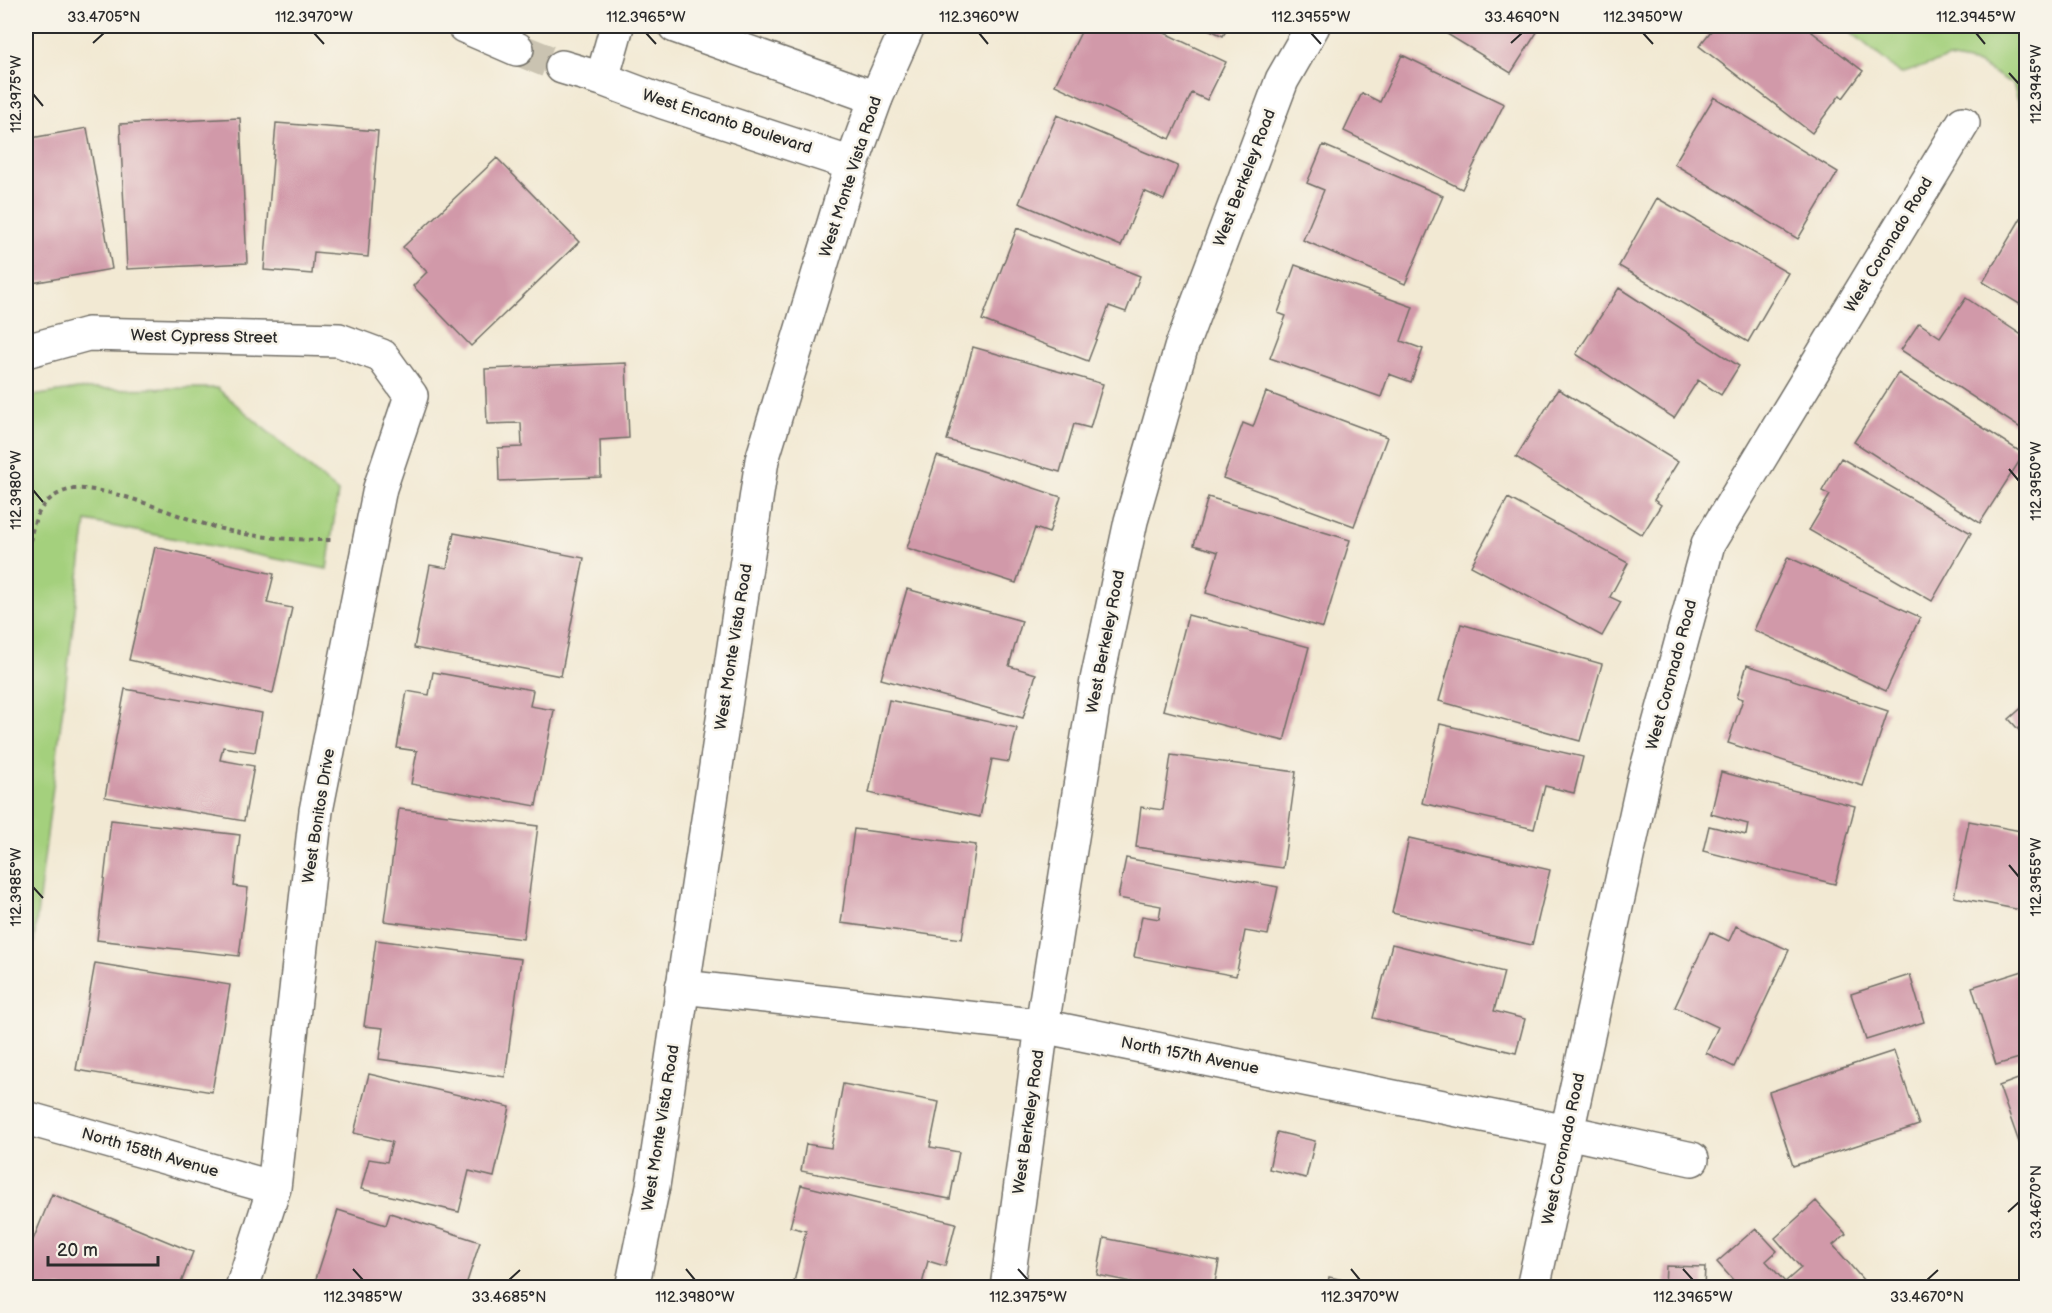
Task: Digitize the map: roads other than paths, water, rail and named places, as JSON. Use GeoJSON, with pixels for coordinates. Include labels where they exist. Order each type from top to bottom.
{"type":"FeatureCollection","features":[{"type":"Feature","properties":{"kind":"street"},"geometry":{"type":"LineString","coordinates":[[464,26],[516,49]]}},
{"type":"Feature","properties":{"kind":"street"},"geometry":{"type":"LineString","coordinates":[[602,79],[617,26]]}},
{"type":"Feature","properties":{"kind":"street"},"geometry":{"type":"LineString","coordinates":[[675,26],[876,98]]}},
{"type":"Feature","properties":{"kind":"street","name":"West Monte Vista Road"},"geometry":{"type":"LineString","coordinates":[[632,1287],[653,1186],[762,460],[852,164],[876,98],[908,26]]}},
{"type":"Feature","properties":{"kind":"street","name":"West Berkeley Road"},"geometry":{"type":"LineString","coordinates":[[1007,1287],[1042,1026],[1097,680],[1131,521],[1181,348],[1282,80],[1313,26]]}},
{"type":"Feature","properties":{"kind":"street","name":"West Encanto Boulevard"},"geometry":{"type":"LineString","coordinates":[[562,67],[852,164]]}},
{"type":"Feature","properties":{"kind":"street","name":"West Coronado Road"},"geometry":{"type":"LineString","coordinates":[[1533,1287],[1643,783],[1708,544],[1963,123]]}},
{"type":"Feature","properties":{"kind":"street","name":"West Cypress Street"},"geometry":{"type":"LineString","coordinates":[[26,351],[88,334],[339,340],[382,356]]}},
{"type":"Feature","properties":{"kind":"street","name":"West Bonitos Drive"},"geometry":{"type":"LineString","coordinates":[[242,1287],[274,1188],[316,811],[380,488],[411,396],[382,356]]}},
{"type":"Feature","properties":{"kind":"street","name":"North 157th Avenue"},"geometry":{"type":"LineString","coordinates":[[682,987],[1042,1026],[1692,1159]]}},
{"type":"Feature","properties":{"kind":"street","name":"North 158th Avenue"},"geometry":{"type":"LineString","coordinates":[[26,1118],[274,1188]]}},
{"type":"Feature","properties":{"kind":"tunnel"},"geometry":{"type":"LineString","coordinates":[[517,49],[562,67]]}}]}
